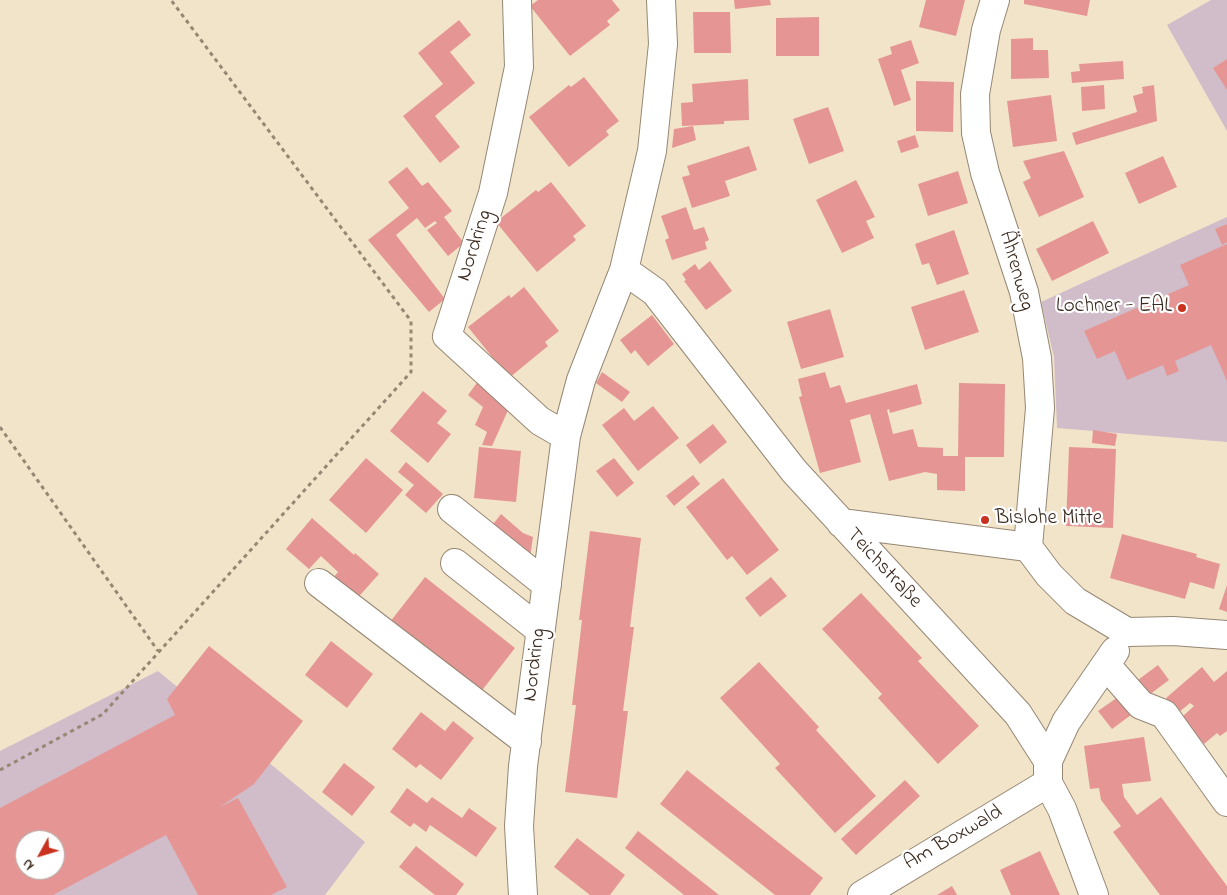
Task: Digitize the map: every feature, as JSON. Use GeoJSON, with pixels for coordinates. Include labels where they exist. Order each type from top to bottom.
{"type":"FeatureCollection","features":[{"type":"Feature","properties":{"kind":"street","name":"Nordring"},"geometry":{"type":"LineString","coordinates":[[517,0],[519,67],[493,193],[447,336],[540,421],[566,436]]}},
{"type":"Feature","properties":{"kind":"street","name":"Nordring"},"geometry":{"type":"LineString","coordinates":[[523,895],[519,826],[526,742],[566,436],[580,380],[624,270],[652,151],[663,44],[662,0]]}},
{"type":"Feature","properties":{"kind":"street","name":"Ährenweg"},"geometry":{"type":"LineString","coordinates":[[995,0],[986,30],[975,94],[976,134],[985,173],[1024,292],[1037,358],[1040,408],[1028,548]]}},
{"type":"Feature","properties":{"kind":"street","name":"Teichstraße"},"geometry":{"type":"LineString","coordinates":[[624,270],[655,292],[794,471],[1018,714],[1048,772],[1094,895]]}},
{"type":"Feature","properties":{"kind":"street"},"geometry":{"type":"LineString","coordinates":[[452,509],[547,585]]}},
{"type":"Feature","properties":{"kind":"street"},"geometry":{"type":"LineString","coordinates":[[841,524],[1028,548],[1049,575],[1074,601],[1127,632],[1173,631],[1227,635]]}},
{"type":"Feature","properties":{"kind":"street"},"geometry":{"type":"LineString","coordinates":[[455,563],[540,630]]}},
{"type":"Feature","properties":{"kind":"street"},"geometry":{"type":"LineString","coordinates":[[319,583],[526,742]]}},
{"type":"Feature","properties":{"kind":"street"},"geometry":{"type":"LineString","coordinates":[[1048,772],[1066,722],[1127,632]]}},
{"type":"Feature","properties":{"kind":"street"},"geometry":{"type":"LineString","coordinates":[[1106,665],[1141,705],[1164,714],[1227,802]]}},
{"type":"Feature","properties":{"kind":"street","name":"Am Boxwald"},"geometry":{"type":"LineString","coordinates":[[862,895],[1048,772]]}},
{"type":"Feature","properties":{"kind":"path"},"geometry":{"type":"LineString","coordinates":[[0,770],[102,714],[411,372],[411,321],[171,0]]}},
{"type":"Feature","properties":{"kind":"path"},"geometry":{"type":"LineString","coordinates":[[0,427],[158,651]]}},
{"type":"Feature","properties":{"kind":"shaded area"},"geometry":{"type":"Polygon","coordinates":[[[1211,0],[1227,0],[1227,131],[1167,25],[1211,0]]]}},
{"type":"Feature","properties":{"kind":"shaded area"},"geometry":{"type":"Polygon","coordinates":[[[1227,217],[1227,442],[1057,428],[1054,357],[1041,302],[1227,217]]]}},
{"type":"Feature","properties":{"kind":"shaded area"},"geometry":{"type":"Polygon","coordinates":[[[158,671],[365,842],[325,895],[0,895],[0,751],[158,671]]]}},
{"type":"Feature","properties":{"kind":"building"},"geometry":{"type":"Polygon","coordinates":[[[538,0],[612,0],[620,10],[607,21],[610,25],[570,56],[530,6],[538,0]]]}},
{"type":"Feature","properties":{"kind":"building"},"geometry":{"type":"Polygon","coordinates":[[[734,0],[770,0],[771,5],[735,9],[734,0]]]}},
{"type":"Feature","properties":{"kind":"building"},"geometry":{"type":"Polygon","coordinates":[[[926,0],[965,0],[956,36],[919,27],[926,0]]]}},
{"type":"Feature","properties":{"kind":"building"},"geometry":{"type":"Polygon","coordinates":[[[1024,0],[1090,0],[1087,16],[1024,4],[1024,0]]]}},
{"type":"Feature","properties":{"kind":"building"},"geometry":{"type":"Polygon","coordinates":[[[693,12],[730,12],[731,53],[694,53],[693,12]]]}},
{"type":"Feature","properties":{"kind":"building"},"geometry":{"type":"Polygon","coordinates":[[[819,17],[819,56],[776,56],[776,18],[819,17]]]}},
{"type":"Feature","properties":{"kind":"building"},"geometry":{"type":"Polygon","coordinates":[[[459,20],[471,35],[450,52],[475,83],[435,116],[460,147],[440,163],[403,116],[443,84],[418,53],[459,20]]]}},
{"type":"Feature","properties":{"kind":"building"},"geometry":{"type":"Polygon","coordinates":[[[1033,38],[1033,50],[1048,50],[1049,78],[1011,79],[1011,39],[1033,38]]]}},
{"type":"Feature","properties":{"kind":"building"},"geometry":{"type":"Polygon","coordinates":[[[911,40],[919,63],[901,70],[911,100],[894,106],[878,59],[892,54],[890,47],[911,40]]]}},
{"type":"Feature","properties":{"kind":"building"},"geometry":{"type":"Polygon","coordinates":[[[1227,59],[1227,90],[1213,68],[1227,59]]]}},
{"type":"Feature","properties":{"kind":"building"},"geometry":{"type":"Polygon","coordinates":[[[1123,61],[1124,79],[1072,83],[1071,72],[1080,71],[1079,64],[1123,61]]]}},
{"type":"Feature","properties":{"kind":"building"},"geometry":{"type":"Polygon","coordinates":[[[584,77],[619,121],[606,131],[609,135],[569,167],[529,117],[569,85],[571,87],[584,77]]]}},
{"type":"Feature","properties":{"kind":"building"},"geometry":{"type":"Polygon","coordinates":[[[748,79],[749,120],[724,121],[724,124],[682,126],[681,103],[693,102],[692,84],[748,79]]]}},
{"type":"Feature","properties":{"kind":"building"},"geometry":{"type":"Polygon","coordinates":[[[916,81],[954,82],[953,132],[916,131],[916,81]]]}},
{"type":"Feature","properties":{"kind":"building"},"geometry":{"type":"Polygon","coordinates":[[[1104,85],[1105,109],[1082,111],[1081,87],[1104,85]]]}},
{"type":"Feature","properties":{"kind":"building"},"geometry":{"type":"Polygon","coordinates":[[[1154,85],[1157,121],[1076,145],[1072,133],[1137,112],[1133,96],[1143,93],[1142,87],[1154,85]]]}},
{"type":"Feature","properties":{"kind":"building"},"geometry":{"type":"Polygon","coordinates":[[[1051,95],[1057,141],[1013,147],[1007,101],[1051,95]]]}},
{"type":"Feature","properties":{"kind":"building"},"geometry":{"type":"Polygon","coordinates":[[[828,107],[844,151],[809,164],[793,119],[828,107]]]}},
{"type":"Feature","properties":{"kind":"building"},"geometry":{"type":"Polygon","coordinates":[[[693,126],[696,140],[672,148],[674,129],[693,126]]]}},
{"type":"Feature","properties":{"kind":"building"},"geometry":{"type":"Polygon","coordinates":[[[915,135],[919,147],[901,153],[897,141],[915,135]]]}},
{"type":"Feature","properties":{"kind":"building"},"geometry":{"type":"Polygon","coordinates":[[[749,146],[757,170],[725,181],[730,196],[692,208],[682,177],[690,175],[687,166],[749,146]]]}},
{"type":"Feature","properties":{"kind":"building"},"geometry":{"type":"Polygon","coordinates":[[[1064,151],[1084,197],[1039,217],[1023,182],[1031,178],[1023,161],[1064,151]]]}},
{"type":"Feature","properties":{"kind":"building"},"geometry":{"type":"Polygon","coordinates":[[[1163,156],[1177,187],[1139,204],[1125,173],[1163,156]]]}},
{"type":"Feature","properties":{"kind":"building"},"geometry":{"type":"Polygon","coordinates":[[[407,167],[422,186],[428,182],[452,211],[444,217],[464,243],[448,256],[427,230],[437,223],[435,221],[425,228],[417,218],[396,235],[445,299],[429,312],[368,240],[409,208],[388,182],[407,167]]]}},
{"type":"Feature","properties":{"kind":"building"},"geometry":{"type":"Polygon","coordinates":[[[958,171],[968,203],[928,216],[918,184],[958,171]]]}},
{"type":"Feature","properties":{"kind":"building"},"geometry":{"type":"Polygon","coordinates":[[[856,180],[875,217],[866,221],[874,238],[842,253],[816,200],[856,180]]]}},
{"type":"Feature","properties":{"kind":"building"},"geometry":{"type":"Polygon","coordinates":[[[551,182],[586,226],[573,236],[576,240],[537,272],[496,222],[536,190],[538,192],[551,182]]]}},
{"type":"Feature","properties":{"kind":"building"},"geometry":{"type":"Polygon","coordinates":[[[686,207],[694,230],[704,227],[709,240],[705,242],[707,249],[672,260],[665,240],[669,238],[661,216],[686,207]]]}},
{"type":"Feature","properties":{"kind":"building"},"geometry":{"type":"Polygon","coordinates":[[[1093,221],[1109,253],[1052,281],[1036,249],[1093,221]]]}},
{"type":"Feature","properties":{"kind":"building"},"geometry":{"type":"Polygon","coordinates":[[[1227,224],[1227,242],[1222,245],[1215,229],[1227,224]]]}},
{"type":"Feature","properties":{"kind":"building"},"geometry":{"type":"Polygon","coordinates":[[[954,230],[969,274],[937,285],[929,263],[922,265],[915,244],[954,230]]]}},
{"type":"Feature","properties":{"kind":"building","name":"Lochner - EAL"},"geometry":{"type":"Polygon","coordinates":[[[1227,244],[1227,381],[1211,345],[1175,361],[1179,371],[1167,376],[1163,365],[1127,380],[1115,351],[1097,359],[1084,331],[1189,285],[1180,265],[1227,244]]]}},
{"type":"Feature","properties":{"kind":"building"},"geometry":{"type":"Polygon","coordinates":[[[710,261],[732,291],[706,310],[684,281],[686,280],[682,274],[695,264],[699,270],[710,261]]]}},
{"type":"Feature","properties":{"kind":"building"},"geometry":{"type":"Polygon","coordinates":[[[524,287],[559,331],[545,342],[548,346],[509,378],[468,327],[509,295],[511,298],[524,287]]]}},
{"type":"Feature","properties":{"kind":"building"},"geometry":{"type":"Polygon","coordinates":[[[964,290],[979,332],[925,350],[911,307],[964,290]]]}},
{"type":"Feature","properties":{"kind":"building"},"geometry":{"type":"Polygon","coordinates":[[[830,309],[844,357],[801,369],[787,322],[830,309]]]}},
{"type":"Feature","properties":{"kind":"building"},"geometry":{"type":"Polygon","coordinates":[[[652,315],[674,344],[648,366],[635,350],[631,354],[620,340],[652,315]]]}},
{"type":"Feature","properties":{"kind":"building"},"geometry":{"type":"Polygon","coordinates":[[[602,372],[630,392],[622,402],[596,383],[602,372]]]}},
{"type":"Feature","properties":{"kind":"building"},"geometry":{"type":"Polygon","coordinates":[[[825,372],[830,388],[840,385],[846,403],[917,384],[922,404],[890,413],[889,409],[887,410],[893,434],[913,429],[918,447],[943,448],[943,456],[958,456],[959,383],[1005,384],[1004,457],[965,457],[965,491],[937,490],[937,474],[925,472],[889,481],[870,414],[850,420],[861,462],[820,473],[799,397],[802,396],[798,379],[825,372]]]}},
{"type":"Feature","properties":{"kind":"building"},"geometry":{"type":"Polygon","coordinates":[[[479,380],[509,408],[492,446],[482,445],[487,432],[475,425],[483,407],[468,395],[479,380]]]}},
{"type":"Feature","properties":{"kind":"building"},"geometry":{"type":"Polygon","coordinates":[[[423,391],[447,411],[437,423],[451,434],[428,463],[390,431],[423,391]]]}},
{"type":"Feature","properties":{"kind":"building"},"geometry":{"type":"Polygon","coordinates":[[[653,406],[679,438],[638,471],[602,425],[624,408],[634,421],[653,406]]]}},
{"type":"Feature","properties":{"kind":"building"},"geometry":{"type":"Polygon","coordinates":[[[713,424],[727,442],[700,464],[686,445],[713,424]]]}},
{"type":"Feature","properties":{"kind":"building"},"geometry":{"type":"Polygon","coordinates":[[[1093,430],[1117,434],[1115,446],[1092,443],[1093,430]]]}},
{"type":"Feature","properties":{"kind":"building"},"geometry":{"type":"Polygon","coordinates":[[[479,447],[521,451],[516,502],[474,498],[479,447]]]}},
{"type":"Feature","properties":{"kind":"building"},"geometry":{"type":"Polygon","coordinates":[[[1069,447],[1116,449],[1113,528],[1066,526],[1069,447]]]}},
{"type":"Feature","properties":{"kind":"building"},"geometry":{"type":"Polygon","coordinates":[[[366,458],[403,490],[366,533],[329,500],[366,458]]]}},
{"type":"Feature","properties":{"kind":"building"},"geometry":{"type":"Polygon","coordinates":[[[614,458],[634,483],[617,497],[596,471],[614,458]]]}},
{"type":"Feature","properties":{"kind":"building"},"geometry":{"type":"Polygon","coordinates":[[[406,462],[443,494],[426,513],[405,495],[414,485],[398,472],[406,462]]]}},
{"type":"Feature","properties":{"kind":"building"},"geometry":{"type":"Polygon","coordinates":[[[693,475],[700,484],[674,506],[666,496],[693,475]]]}},
{"type":"Feature","properties":{"kind":"building"},"geometry":{"type":"Polygon","coordinates":[[[723,478],[779,550],[747,575],[732,556],[727,560],[686,507],[723,478]]]}},
{"type":"Feature","properties":{"kind":"building"},"geometry":{"type":"Polygon","coordinates":[[[501,514],[523,533],[533,537],[530,557],[490,528],[501,514]]]}},
{"type":"Feature","properties":{"kind":"building"},"geometry":{"type":"Polygon","coordinates":[[[312,518],[379,574],[352,604],[329,583],[338,572],[321,556],[309,569],[286,549],[312,518]]]}},
{"type":"Feature","properties":{"kind":"building"},"geometry":{"type":"Polygon","coordinates":[[[590,531],[641,538],[630,627],[634,627],[623,711],[628,711],[617,798],[565,792],[576,705],[572,705],[582,620],[579,620],[590,531]]]}},
{"type":"Feature","properties":{"kind":"building"},"geometry":{"type":"Polygon","coordinates":[[[1122,534],[1197,554],[1196,557],[1220,564],[1214,589],[1190,582],[1185,599],[1110,578],[1122,534]]]}},
{"type":"Feature","properties":{"kind":"building"},"geometry":{"type":"Polygon","coordinates":[[[425,577],[515,648],[480,693],[390,622],[425,577]]]}},
{"type":"Feature","properties":{"kind":"building"},"geometry":{"type":"Polygon","coordinates":[[[771,577],[787,596],[760,617],[745,598],[771,577]]]}},
{"type":"Feature","properties":{"kind":"building"},"geometry":{"type":"Polygon","coordinates":[[[1227,585],[1227,612],[1219,609],[1227,585]]]}},
{"type":"Feature","properties":{"kind":"building"},"geometry":{"type":"Polygon","coordinates":[[[861,593],[922,658],[918,661],[979,726],[938,764],[878,698],[882,694],[822,629],[861,593]]]}},
{"type":"Feature","properties":{"kind":"building"},"geometry":{"type":"Polygon","coordinates":[[[331,641],[373,674],[347,708],[305,675],[331,641]]]}},
{"type":"Feature","properties":{"kind":"building"},"geometry":{"type":"Polygon","coordinates":[[[209,646],[303,721],[254,784],[220,807],[238,798],[287,887],[271,895],[198,895],[166,835],[53,895],[0,895],[0,808],[175,715],[167,699],[209,646]]]}},
{"type":"Feature","properties":{"kind":"building"},"geometry":{"type":"Polygon","coordinates":[[[759,662],[819,727],[816,730],[876,796],[835,833],[775,768],[780,764],[720,698],[759,662]]]}},
{"type":"Feature","properties":{"kind":"building"},"geometry":{"type":"Polygon","coordinates":[[[1158,665],[1169,680],[1149,695],[1138,680],[1158,665]]]}},
{"type":"Feature","properties":{"kind":"building"},"geometry":{"type":"Polygon","coordinates":[[[1202,667],[1214,682],[1227,671],[1227,731],[1220,736],[1217,733],[1204,744],[1182,717],[1194,706],[1190,703],[1178,713],[1166,698],[1202,667]]]}},
{"type":"Feature","properties":{"kind":"building"},"geometry":{"type":"Polygon","coordinates":[[[1118,697],[1131,715],[1112,729],[1098,711],[1118,697]]]}},
{"type":"Feature","properties":{"kind":"building"},"geometry":{"type":"Polygon","coordinates":[[[421,712],[445,731],[453,721],[474,738],[441,780],[420,764],[416,768],[392,749],[421,712]]]}},
{"type":"Feature","properties":{"kind":"building"},"geometry":{"type":"Polygon","coordinates":[[[1144,737],[1151,781],[1122,784],[1124,797],[1137,815],[1161,797],[1227,886],[1227,895],[1160,895],[1113,832],[1121,826],[1101,800],[1099,788],[1090,789],[1084,746],[1144,737]]]}},
{"type":"Feature","properties":{"kind":"building"},"geometry":{"type":"Polygon","coordinates":[[[344,763],[375,787],[352,816],[322,792],[344,763]]]}},
{"type":"Feature","properties":{"kind":"building"},"geometry":{"type":"Polygon","coordinates":[[[687,770],[823,878],[810,895],[775,895],[660,804],[687,770]]]}},
{"type":"Feature","properties":{"kind":"building"},"geometry":{"type":"Polygon","coordinates":[[[905,780],[920,796],[856,855],[841,839],[905,780]]]}},
{"type":"Feature","properties":{"kind":"building"},"geometry":{"type":"Polygon","coordinates":[[[407,788],[427,803],[432,797],[462,818],[469,808],[497,828],[476,857],[430,825],[426,832],[414,823],[410,827],[390,812],[407,788]]]}},
{"type":"Feature","properties":{"kind":"building"},"geometry":{"type":"Polygon","coordinates":[[[638,831],[719,895],[684,895],[625,848],[638,831]]]}},
{"type":"Feature","properties":{"kind":"building"},"geometry":{"type":"Polygon","coordinates":[[[577,838],[625,875],[610,895],[590,895],[554,867],[577,838]]]}},
{"type":"Feature","properties":{"kind":"building"},"geometry":{"type":"Polygon","coordinates":[[[416,846],[464,884],[456,895],[435,895],[399,867],[416,846]]]}},
{"type":"Feature","properties":{"kind":"building"},"geometry":{"type":"Polygon","coordinates":[[[1040,851],[1060,895],[1011,895],[1000,870],[1040,851]]]}},
{"type":"Feature","properties":{"kind":"building"},"geometry":{"type":"Polygon","coordinates":[[[952,886],[957,895],[937,895],[952,886]]]}},
{"type":"Feature","properties":{"kind":"place","name":"Lochner - EAL"},"geometry":{"type":"Point","coordinates":[1182,308]}},
{"type":"Feature","properties":{"kind":"place","name":"Bislohe Mitte"},"geometry":{"type":"Point","coordinates":[985,520]}}]}
